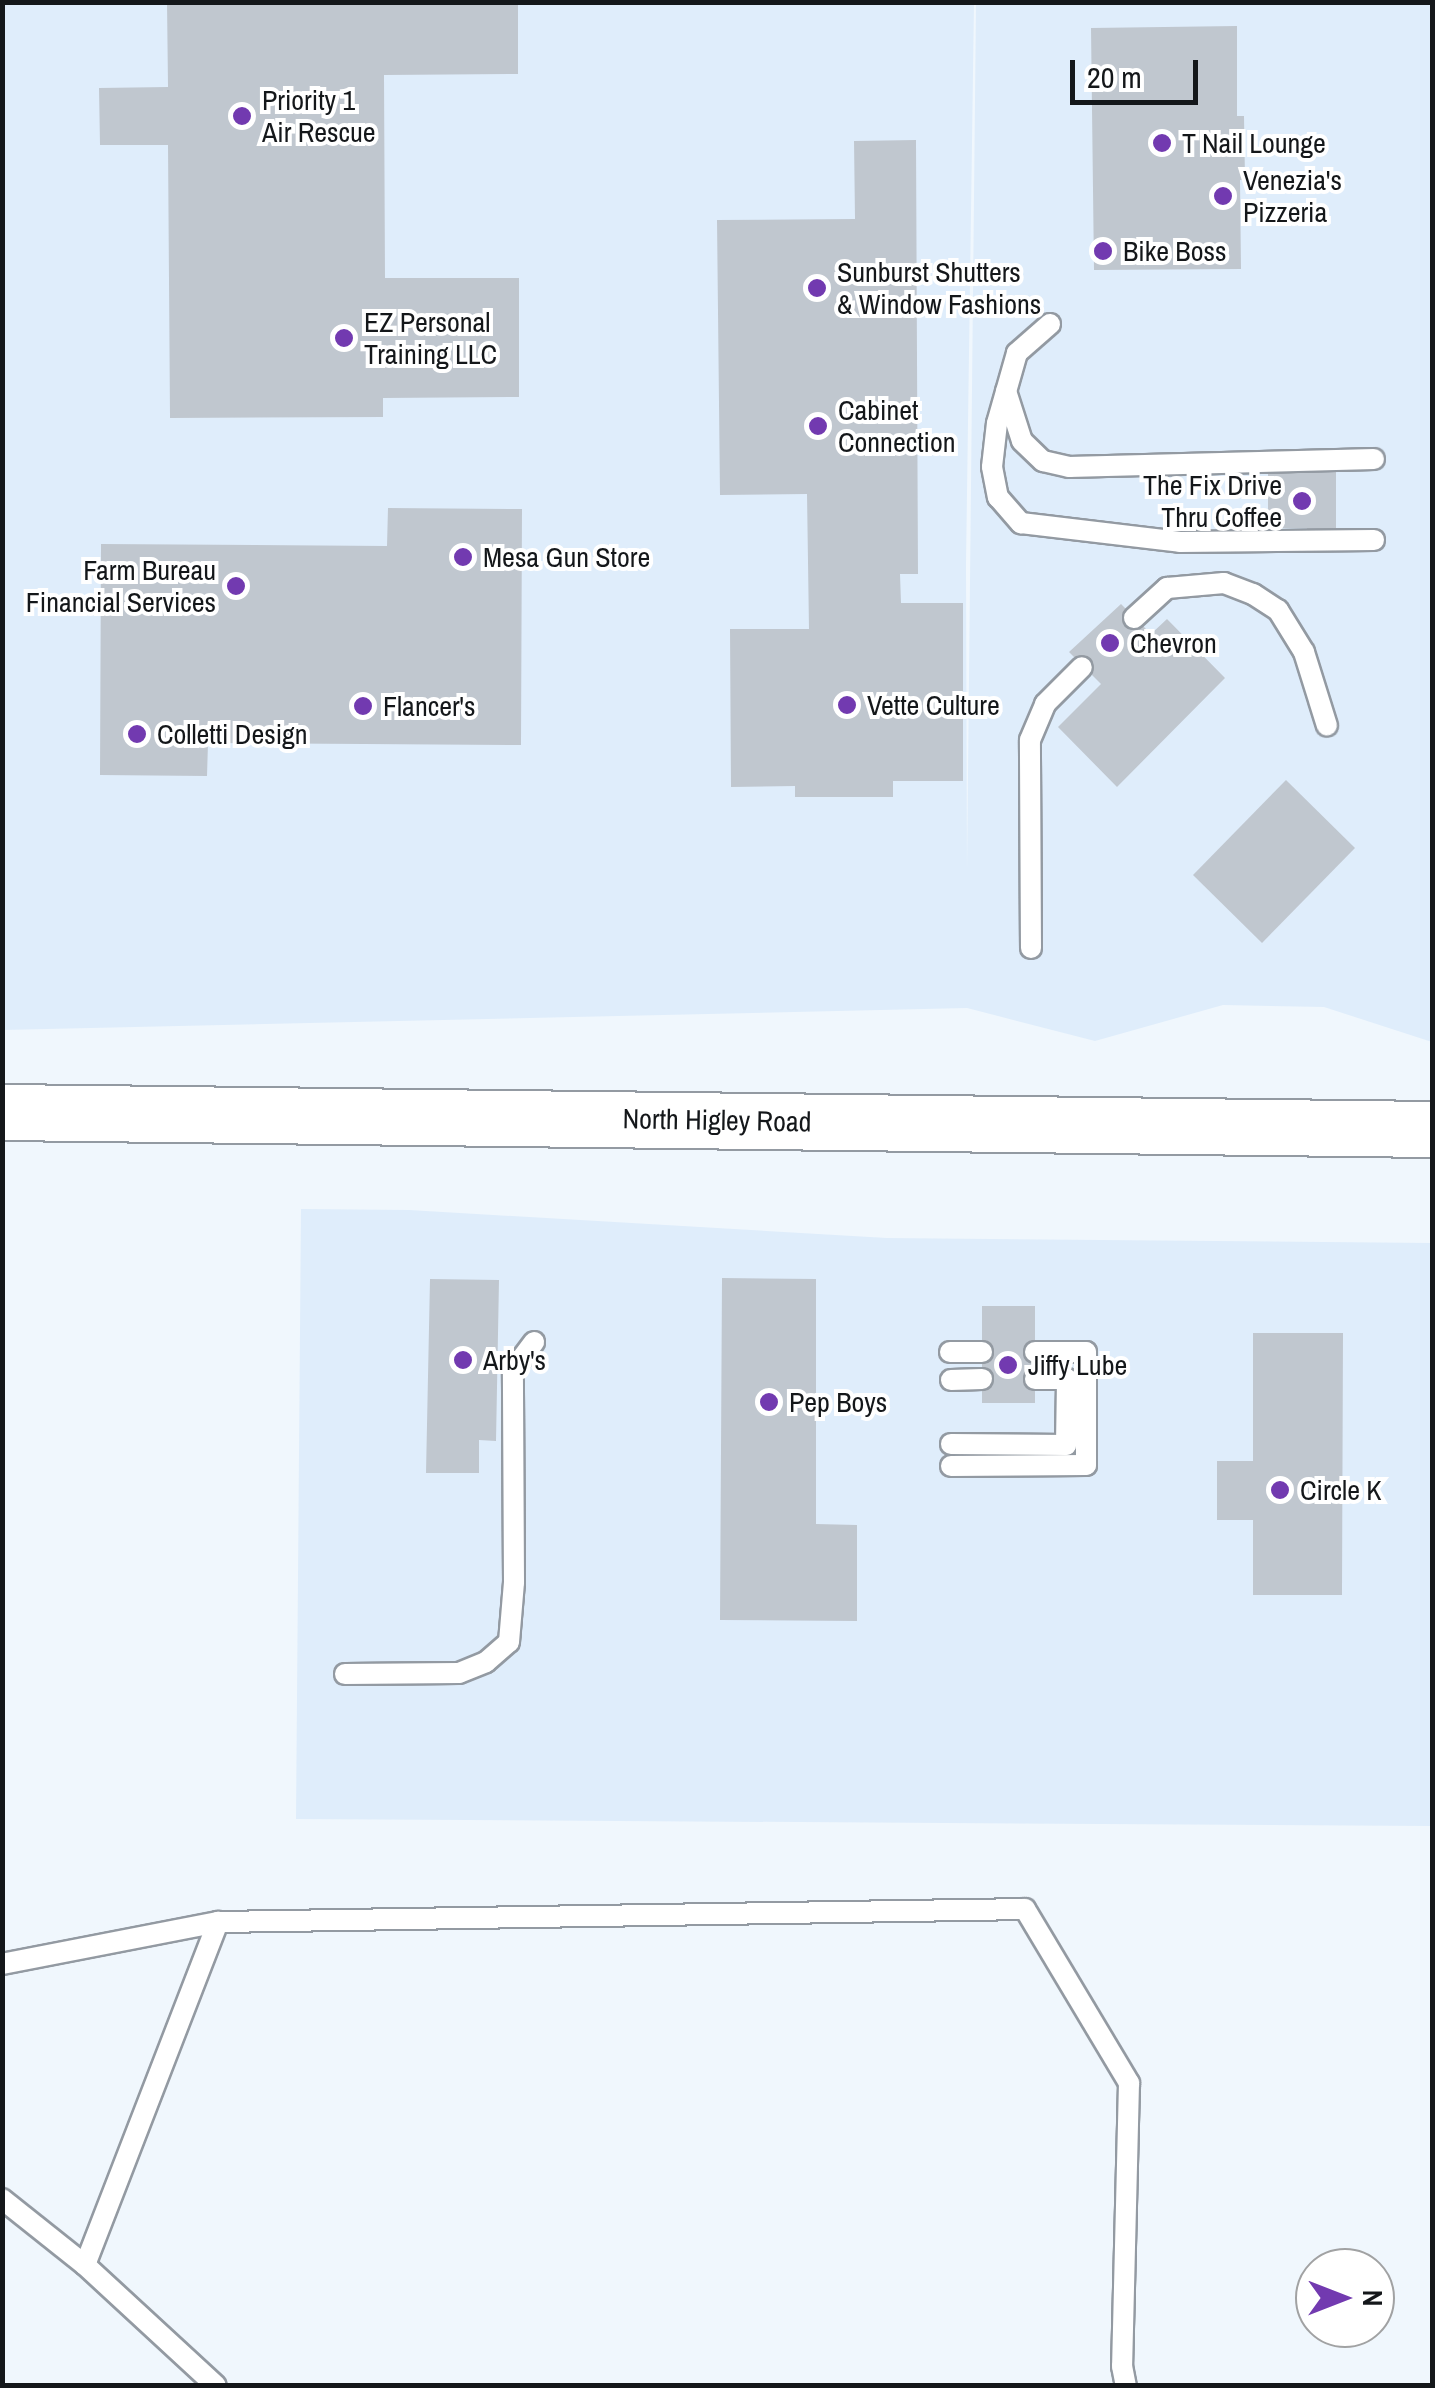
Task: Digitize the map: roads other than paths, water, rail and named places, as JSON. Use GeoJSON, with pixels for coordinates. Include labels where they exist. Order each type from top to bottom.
{"type":"FeatureCollection","features":[{"type":"Feature","properties":{"kind":"main road","name":"North Higley Road"},"geometry":{"type":"LineString","coordinates":[[2,1112],[1432,1129]]}},
{"type":"Feature","properties":{"kind":"lane"},"geometry":{"type":"LineString","coordinates":[[1050,324],[1017,353],[992,467],[998,497],[1020,523],[1180,542],[1374,540]]}},
{"type":"Feature","properties":{"kind":"lane"},"geometry":{"type":"LineString","coordinates":[[1006,391],[1022,441],[1043,461],[1068,467],[1374,459]]}},
{"type":"Feature","properties":{"kind":"lane"},"geometry":{"type":"LineString","coordinates":[[1134,618],[1167,588],[1224,582],[1253,594],[1278,610],[1304,652],[1327,726]]}},
{"type":"Feature","properties":{"kind":"lane"},"geometry":{"type":"LineString","coordinates":[[1031,948],[1030,740],[1045,704],[1082,667]]}},
{"type":"Feature","properties":{"kind":"lane"},"geometry":{"type":"LineString","coordinates":[[345,1674],[459,1673],[486,1662],[509,1642],[514,1582],[512,1370],[534,1342]]}},
{"type":"Feature","properties":{"kind":"lane"},"geometry":{"type":"LineString","coordinates":[[950,1352],[982,1352]]}},
{"type":"Feature","properties":{"kind":"lane"},"geometry":{"type":"LineString","coordinates":[[1035,1352],[1086,1352],[1086,1465],[950,1455],[1066,1446],[1067,1379],[1035,1378]]}},
{"type":"Feature","properties":{"kind":"lane"},"geometry":{"type":"LineString","coordinates":[[950,1380],[982,1379]]}},
{"type":"Feature","properties":{"kind":"lane"},"geometry":{"type":"LineString","coordinates":[[2,1964],[218,1922],[1025,1909],[1129,2083],[1122,2366],[1126,2386]]}},
{"type":"Feature","properties":{"kind":"lane"},"geometry":{"type":"LineString","coordinates":[[85,2264],[218,1922]]}},
{"type":"Feature","properties":{"kind":"lane"},"geometry":{"type":"LineString","coordinates":[[2,2199],[85,2264],[216,2386]]}},
{"type":"Feature","properties":{"kind":"place","name":"Priority 1 Air Rescue"},"geometry":{"type":"Point","coordinates":[242,116]}},
{"type":"Feature","properties":{"kind":"place","name":"T Nail Lounge"},"geometry":{"type":"Point","coordinates":[1162,143]}},
{"type":"Feature","properties":{"kind":"place","name":"Venezia's Pizzeria"},"geometry":{"type":"Point","coordinates":[1223,196]}},
{"type":"Feature","properties":{"kind":"place","name":"Bike Boss"},"geometry":{"type":"Point","coordinates":[1103,251]}},
{"type":"Feature","properties":{"kind":"place","name":"Sunburst Shutters & Window Fashions"},"geometry":{"type":"Point","coordinates":[817,288]}},
{"type":"Feature","properties":{"kind":"place","name":"EZ Personal Training LLC"},"geometry":{"type":"Point","coordinates":[344,338]}},
{"type":"Feature","properties":{"kind":"place","name":"Cabinet Connection"},"geometry":{"type":"Point","coordinates":[818,426]}},
{"type":"Feature","properties":{"kind":"place","name":"The Fix Drive Thru Coffee"},"geometry":{"type":"Point","coordinates":[1302,501]}},
{"type":"Feature","properties":{"kind":"place","name":"Mesa Gun Store"},"geometry":{"type":"Point","coordinates":[463,557]}},
{"type":"Feature","properties":{"kind":"place","name":"Farm Bureau Financial Services"},"geometry":{"type":"Point","coordinates":[236,586]}},
{"type":"Feature","properties":{"kind":"place","name":"Chevron"},"geometry":{"type":"Point","coordinates":[1110,643]}},
{"type":"Feature","properties":{"kind":"place","name":"Vette Culture"},"geometry":{"type":"Point","coordinates":[847,705]}},
{"type":"Feature","properties":{"kind":"place","name":"Flancer's"},"geometry":{"type":"Point","coordinates":[363,706]}},
{"type":"Feature","properties":{"kind":"place","name":"Colletti Design"},"geometry":{"type":"Point","coordinates":[137,734]}},
{"type":"Feature","properties":{"kind":"place","name":"Arby's"},"geometry":{"type":"Point","coordinates":[463,1360]}},
{"type":"Feature","properties":{"kind":"place","name":"Jiffy Lube"},"geometry":{"type":"Point","coordinates":[1008,1365]}},
{"type":"Feature","properties":{"kind":"place","name":"Pep Boys"},"geometry":{"type":"Point","coordinates":[769,1402]}},
{"type":"Feature","properties":{"kind":"place","name":"Circle K"},"geometry":{"type":"Point","coordinates":[1280,1490]}}]}
